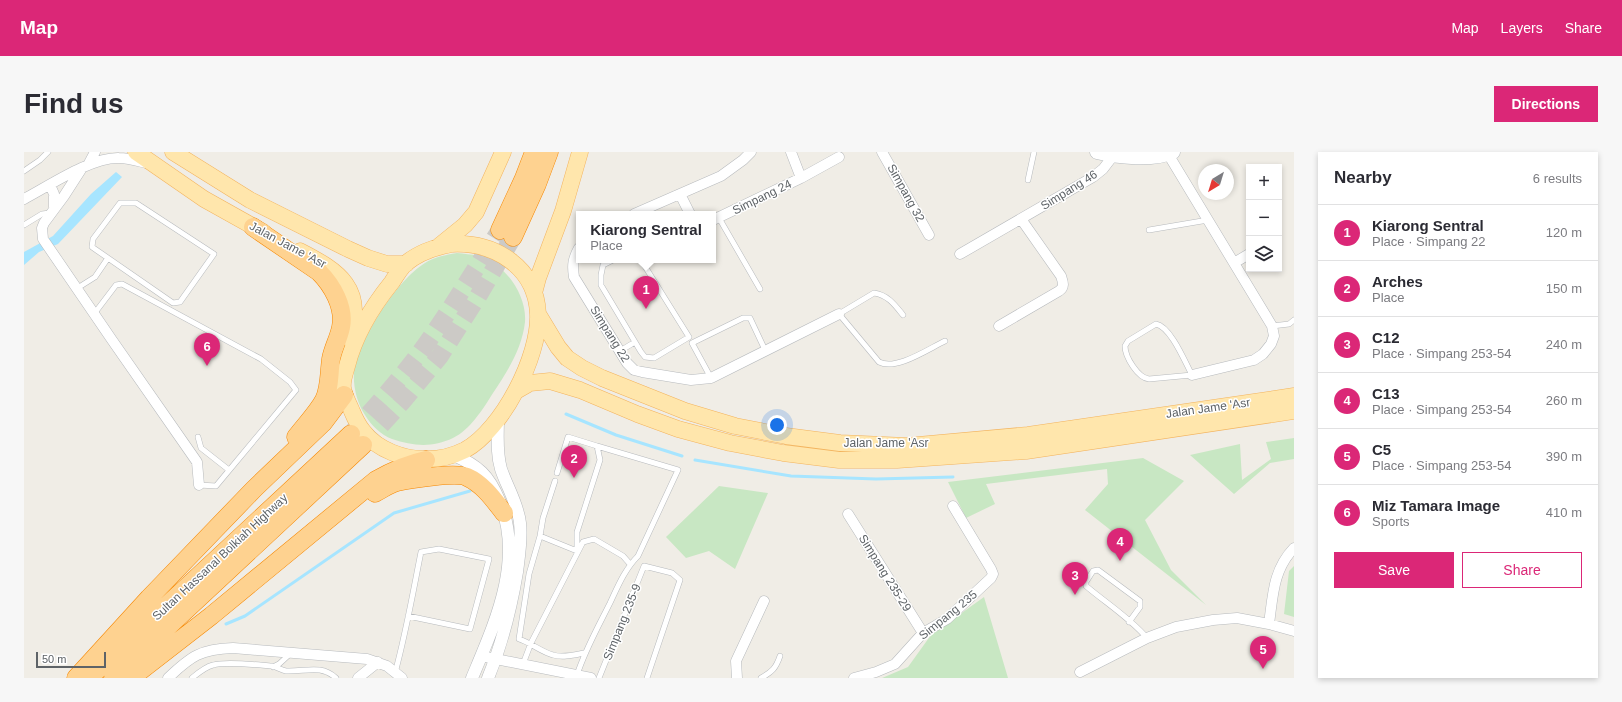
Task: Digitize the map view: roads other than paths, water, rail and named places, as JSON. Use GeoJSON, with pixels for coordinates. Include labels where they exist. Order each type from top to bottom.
{"type":"FeatureCollection","features":[{"type":"Feature","properties":{"kind":"highway"},"geometry":{"type":"LineString","coordinates":[[534,152],[506,234],[538,184],[549,152]]}},
{"type":"Feature","properties":{"kind":"highway"},"geometry":{"type":"LineString","coordinates":[[253,227],[323,276],[334,290],[341,315],[341,326],[331,358],[327,393],[323,402],[254,489]]}},
{"type":"Feature","properties":{"kind":"highway"},"geometry":{"type":"LineString","coordinates":[[76,678],[149,598],[254,489],[323,423],[344,391]]}},
{"type":"Feature","properties":{"kind":"highway","name":"Sultan Hassanal Bolkiah Highway"},"geometry":{"type":"LineString","coordinates":[[89,678],[357,440],[113,678]]}},
{"type":"Feature","properties":{"kind":"highway"},"geometry":{"type":"LineString","coordinates":[[131,678],[211,616],[376,480],[411,463],[426,460]]}},
{"type":"Feature","properties":{"kind":"highway"},"geometry":{"type":"LineString","coordinates":[[322,524],[389,485],[409,480],[457,475],[466,476],[484,489],[504,513]]}},
{"type":"Feature","properties":{"kind":"main road","name":"Jalan Jame 'Asr"},"geometry":{"type":"LineString","coordinates":[[136,152],[154,166],[204,199],[253,227],[323,263],[340,276],[346,284],[354,310],[351,334],[340,370],[339,379],[356,420],[363,432],[375,442],[399,455],[426,460],[440,459],[466,450],[477,441],[498,417],[516,390],[532,354],[538,314]]}},
{"type":"Feature","properties":{"kind":"main road","name":"Jalan Jame 'Asr"},"geometry":{"type":"LineString","coordinates":[[173,152],[250,200],[348,250],[387,264],[406,264]]}},
{"type":"Feature","properties":{"kind":"main road"},"geometry":{"type":"LineString","coordinates":[[344,391],[348,360],[365,319],[382,294],[406,264],[416,257],[439,246],[465,225],[476,212],[503,152]]}},
{"type":"Feature","properties":{"kind":"main road"},"geometry":{"type":"LineString","coordinates":[[534,293],[538,278],[563,211],[580,152]]}},
{"type":"Feature","properties":{"kind":"main road"},"geometry":{"type":"LineString","coordinates":[[1097,152],[1113,156],[1138,157],[1170,153]]}},
{"type":"Feature","properties":{"kind":"main road"},"geometry":{"type":"LineString","coordinates":[[439,246],[464,244],[477,245],[505,256],[515,264],[526,278],[534,293],[538,314]]}},
{"type":"Feature","properties":{"kind":"main road","name":"Jalan Jame 'Asr"},"geometry":{"type":"LineString","coordinates":[[538,314],[558,347],[567,358],[582,368],[602,378],[684,411],[736,426],[786,436],[840,443],[907,446],[1028,435],[1294,396]]}},
{"type":"Feature","properties":{"kind":"main road","name":"Jalan Jame 'Asr"},"geometry":{"type":"LineString","coordinates":[[516,390],[530,383],[550,381],[580,390],[636,414],[678,428],[730,442],[784,453],[839,460],[897,460],[1026,451],[1294,411]]}},
{"type":"Feature","properties":{"kind":"street"},"geometry":{"type":"LineString","coordinates":[[95,152],[44,223],[42,228],[44,239],[76,289],[197,462],[199,485]]}},
{"type":"Feature","properties":{"kind":"street"},"geometry":{"type":"LineString","coordinates":[[641,211],[721,176],[743,160],[751,152]]}},
{"type":"Feature","properties":{"kind":"street","name":"Simpang 24"},"geometry":{"type":"LineString","coordinates":[[716,219],[801,178],[791,152]]}},
{"type":"Feature","properties":{"kind":"street","name":"Simpang 32"},"geometry":{"type":"LineString","coordinates":[[882,152],[929,235]]}},
{"type":"Feature","properties":{"kind":"street"},"geometry":{"type":"LineString","coordinates":[[1170,153],[1234,263],[1255,286],[1272,326],[1274,336],[1271,344],[1263,354],[1254,360],[1192,376]]}},
{"type":"Feature","properties":{"kind":"street","name":"Simpang 46"},"geometry":{"type":"LineString","coordinates":[[960,254],[1093,177],[1103,169],[1113,156]]}},
{"type":"Feature","properties":{"kind":"street"},"geometry":{"type":"LineString","coordinates":[[801,178],[840,157]]}},
{"type":"Feature","properties":{"kind":"street"},"geometry":{"type":"LineString","coordinates":[[24,199],[85,167],[103,160],[119,158],[135,160],[154,166]]}},
{"type":"Feature","properties":{"kind":"street"},"geometry":{"type":"LineString","coordinates":[[50,185],[54,194],[52,210]]}},
{"type":"Feature","properties":{"kind":"street"},"geometry":{"type":"LineString","coordinates":[[680,194],[688,211]]}},
{"type":"Feature","properties":{"kind":"street"},"geometry":{"type":"LineString","coordinates":[[999,326],[1059,291],[1062,289],[1063,285],[1061,276],[1021,219]]}},
{"type":"Feature","properties":{"kind":"street","name":"Simpang 22"},"geometry":{"type":"LineString","coordinates":[[576,254],[572,267],[574,277],[627,363],[634,370],[642,372],[691,380],[711,378],[766,352],[839,314]]}},
{"type":"Feature","properties":{"kind":"street"},"geometry":{"type":"LineString","coordinates":[[1234,263],[1246,256]]}},
{"type":"Feature","properties":{"kind":"street"},"geometry":{"type":"LineString","coordinates":[[488,678],[495,659],[513,595],[521,542],[517,507],[501,469],[497,451],[498,417]]}},
{"type":"Feature","properties":{"kind":"street"},"geometry":{"type":"LineString","coordinates":[[453,455],[468,461],[483,472],[496,492],[504,513],[510,538],[510,556],[500,603],[472,678]]}},
{"type":"Feature","properties":{"kind":"street","name":"Simpang 235"},"geometry":{"type":"LineString","coordinates":[[854,678],[876,672],[895,664],[923,633],[931,630],[947,619],[987,583],[993,574],[953,506]]}},
{"type":"Feature","properties":{"kind":"street","name":"Simpang 235-29"},"geometry":{"type":"LineString","coordinates":[[848,514],[923,633]]}},
{"type":"Feature","properties":{"kind":"street"},"geometry":{"type":"LineString","coordinates":[[1269,624],[1276,576],[1284,558],[1294,548]]}},
{"type":"Feature","properties":{"kind":"street"},"geometry":{"type":"LineString","coordinates":[[737,678],[736,661],[764,601]]}},
{"type":"Feature","properties":{"kind":"street"},"geometry":{"type":"LineString","coordinates":[[1080,672],[1147,638],[1176,627],[1213,620],[1237,618],[1269,624],[1294,631]]}},
{"type":"Feature","properties":{"kind":"street"},"geometry":{"type":"LineString","coordinates":[[168,678],[192,657],[212,650],[233,648],[367,659],[378,662],[398,675]]}},
{"type":"Feature","properties":{"kind":"street"},"geometry":{"type":"LineString","coordinates":[[481,656],[591,678]]}},
{"type":"Feature","properties":{"kind":"street"},"geometry":{"type":"LineString","coordinates":[[358,678],[378,662]]}},
{"type":"Feature","properties":{"kind":"lane"},"geometry":{"type":"LineString","coordinates":[[25,168],[40,160],[48,152]]}},
{"type":"Feature","properties":{"kind":"lane"},"geometry":{"type":"LineString","coordinates":[[1028,180],[1034,152]]}},
{"type":"Feature","properties":{"kind":"lane"},"geometry":{"type":"LineString","coordinates":[[120,203],[136,203],[214,254],[180,302],[173,303],[108,258],[92,247],[93,239],[120,203]]}},
{"type":"Feature","properties":{"kind":"lane"},"geometry":{"type":"LineString","coordinates":[[24,225],[52,210]]}},
{"type":"Feature","properties":{"kind":"lane"},"geometry":{"type":"LineString","coordinates":[[716,219],[760,289]]}},
{"type":"Feature","properties":{"kind":"lane"},"geometry":{"type":"LineString","coordinates":[[1149,230],[1208,220]]}},
{"type":"Feature","properties":{"kind":"lane"},"geometry":{"type":"LineString","coordinates":[[76,289],[95,277],[108,258]]}},
{"type":"Feature","properties":{"kind":"lane"},"geometry":{"type":"LineString","coordinates":[[607,263],[603,265],[600,275],[602,285],[645,357],[654,358],[689,338],[643,263]]}},
{"type":"Feature","properties":{"kind":"lane"},"geometry":{"type":"LineString","coordinates":[[94,314],[116,285],[122,284],[261,359],[290,382],[296,390],[216,486],[199,485]]}},
{"type":"Feature","properties":{"kind":"lane"},"geometry":{"type":"LineString","coordinates":[[903,315],[890,300],[882,294],[874,293],[839,314],[879,362],[884,365],[891,365],[907,360],[945,341]]}},
{"type":"Feature","properties":{"kind":"lane"},"geometry":{"type":"LineString","coordinates":[[711,378],[692,343],[743,318],[750,318],[766,352]]}},
{"type":"Feature","properties":{"kind":"lane"},"geometry":{"type":"LineString","coordinates":[[1272,326],[1289,324],[1294,320]]}},
{"type":"Feature","properties":{"kind":"lane"},"geometry":{"type":"LineString","coordinates":[[1153,325],[1162,326],[1168,332],[1192,376],[1149,379],[1144,378],[1125,353],[1126,344],[1153,325]]}},
{"type":"Feature","properties":{"kind":"lane"},"geometry":{"type":"LineString","coordinates":[[620,351],[635,342]]}},
{"type":"Feature","properties":{"kind":"lane"},"geometry":{"type":"LineString","coordinates":[[198,437],[201,448],[229,470]]}},
{"type":"Feature","properties":{"kind":"lane"},"geometry":{"type":"LineString","coordinates":[[557,473],[568,437],[678,470],[638,556],[630,564],[584,653],[577,675]]}},
{"type":"Feature","properties":{"kind":"lane"},"geometry":{"type":"LineString","coordinates":[[577,551],[577,532],[600,460],[598,446]]}},
{"type":"Feature","properties":{"kind":"lane"},"geometry":{"type":"LineString","coordinates":[[555,481],[543,518],[540,536],[529,574],[519,639],[531,643],[553,655],[564,656],[584,653]]}},
{"type":"Feature","properties":{"kind":"lane"},"geometry":{"type":"LineString","coordinates":[[540,536],[577,551]]}},
{"type":"Feature","properties":{"kind":"lane"},"geometry":{"type":"LineString","coordinates":[[523,664],[531,643],[577,551],[583,542],[594,539],[623,556],[630,564]]}},
{"type":"Feature","properties":{"kind":"lane"},"geometry":{"type":"LineString","coordinates":[[398,675],[408,616],[421,552],[440,549],[489,559],[470,628],[408,616]]}},
{"type":"Feature","properties":{"kind":"lane","name":"Simpang 235-9"},"geometry":{"type":"LineString","coordinates":[[599,678],[644,566],[672,573],[680,580],[647,678]]}},
{"type":"Feature","properties":{"kind":"lane"},"geometry":{"type":"LineString","coordinates":[[1130,622],[1140,607],[1140,601],[1098,570],[1094,571],[1086,582],[1086,586],[1147,638]]}},
{"type":"Feature","properties":{"kind":"lane"},"geometry":{"type":"LineString","coordinates":[[273,666],[279,664],[292,652]]}},
{"type":"Feature","properties":{"kind":"lane"},"geometry":{"type":"LineString","coordinates":[[761,678],[769,674],[776,667],[780,656]]}},
{"type":"Feature","properties":{"kind":"lane"},"geometry":{"type":"LineString","coordinates":[[192,678],[212,665],[222,664],[273,666],[286,671],[314,669],[328,672],[336,678]]}},
{"type":"Feature","properties":{"kind":"water"},"geometry":{"type":"Polygon","coordinates":[[[116,172],[122,177],[58,244],[39,252],[24,265],[24,252],[53,236],[91,194],[116,172]]]}},
{"type":"Feature","properties":{"kind":"waterway"},"geometry":{"type":"LineString","coordinates":[[566,414],[616,435],[682,456]]}},
{"type":"Feature","properties":{"kind":"waterway"},"geometry":{"type":"LineString","coordinates":[[695,460],[791,476],[876,479],[953,477]]}},
{"type":"Feature","properties":{"kind":"waterway"},"geometry":{"type":"LineString","coordinates":[[226,624],[245,616],[394,513],[470,491]]}},
{"type":"Feature","properties":{"kind":"tunnel"},"geometry":{"type":"LineString","coordinates":[[351,434],[400,378],[427,343],[500,230]]}},
{"type":"Feature","properties":{"kind":"tunnel"},"geometry":{"type":"LineString","coordinates":[[363,445],[402,402],[440,356],[477,298],[513,237]]}},
{"type":"Feature","properties":{"kind":"place","name":"Kiarong Sentral"},"geometry":{"type":"Point","coordinates":[646,309]}},
{"type":"Feature","properties":{"kind":"place","name":"Miz Tamara Image"},"geometry":{"type":"Point","coordinates":[207,366]}},
{"type":"Feature","properties":{"kind":"place","name":"Arches"},"geometry":{"type":"Point","coordinates":[574,478]}},
{"type":"Feature","properties":{"kind":"place","name":"C13"},"geometry":{"type":"Point","coordinates":[1120,561]}},
{"type":"Feature","properties":{"kind":"place","name":"C12"},"geometry":{"type":"Point","coordinates":[1075,595]}},
{"type":"Feature","properties":{"kind":"place","name":"C5"},"geometry":{"type":"Point","coordinates":[1263,669]}}]}
